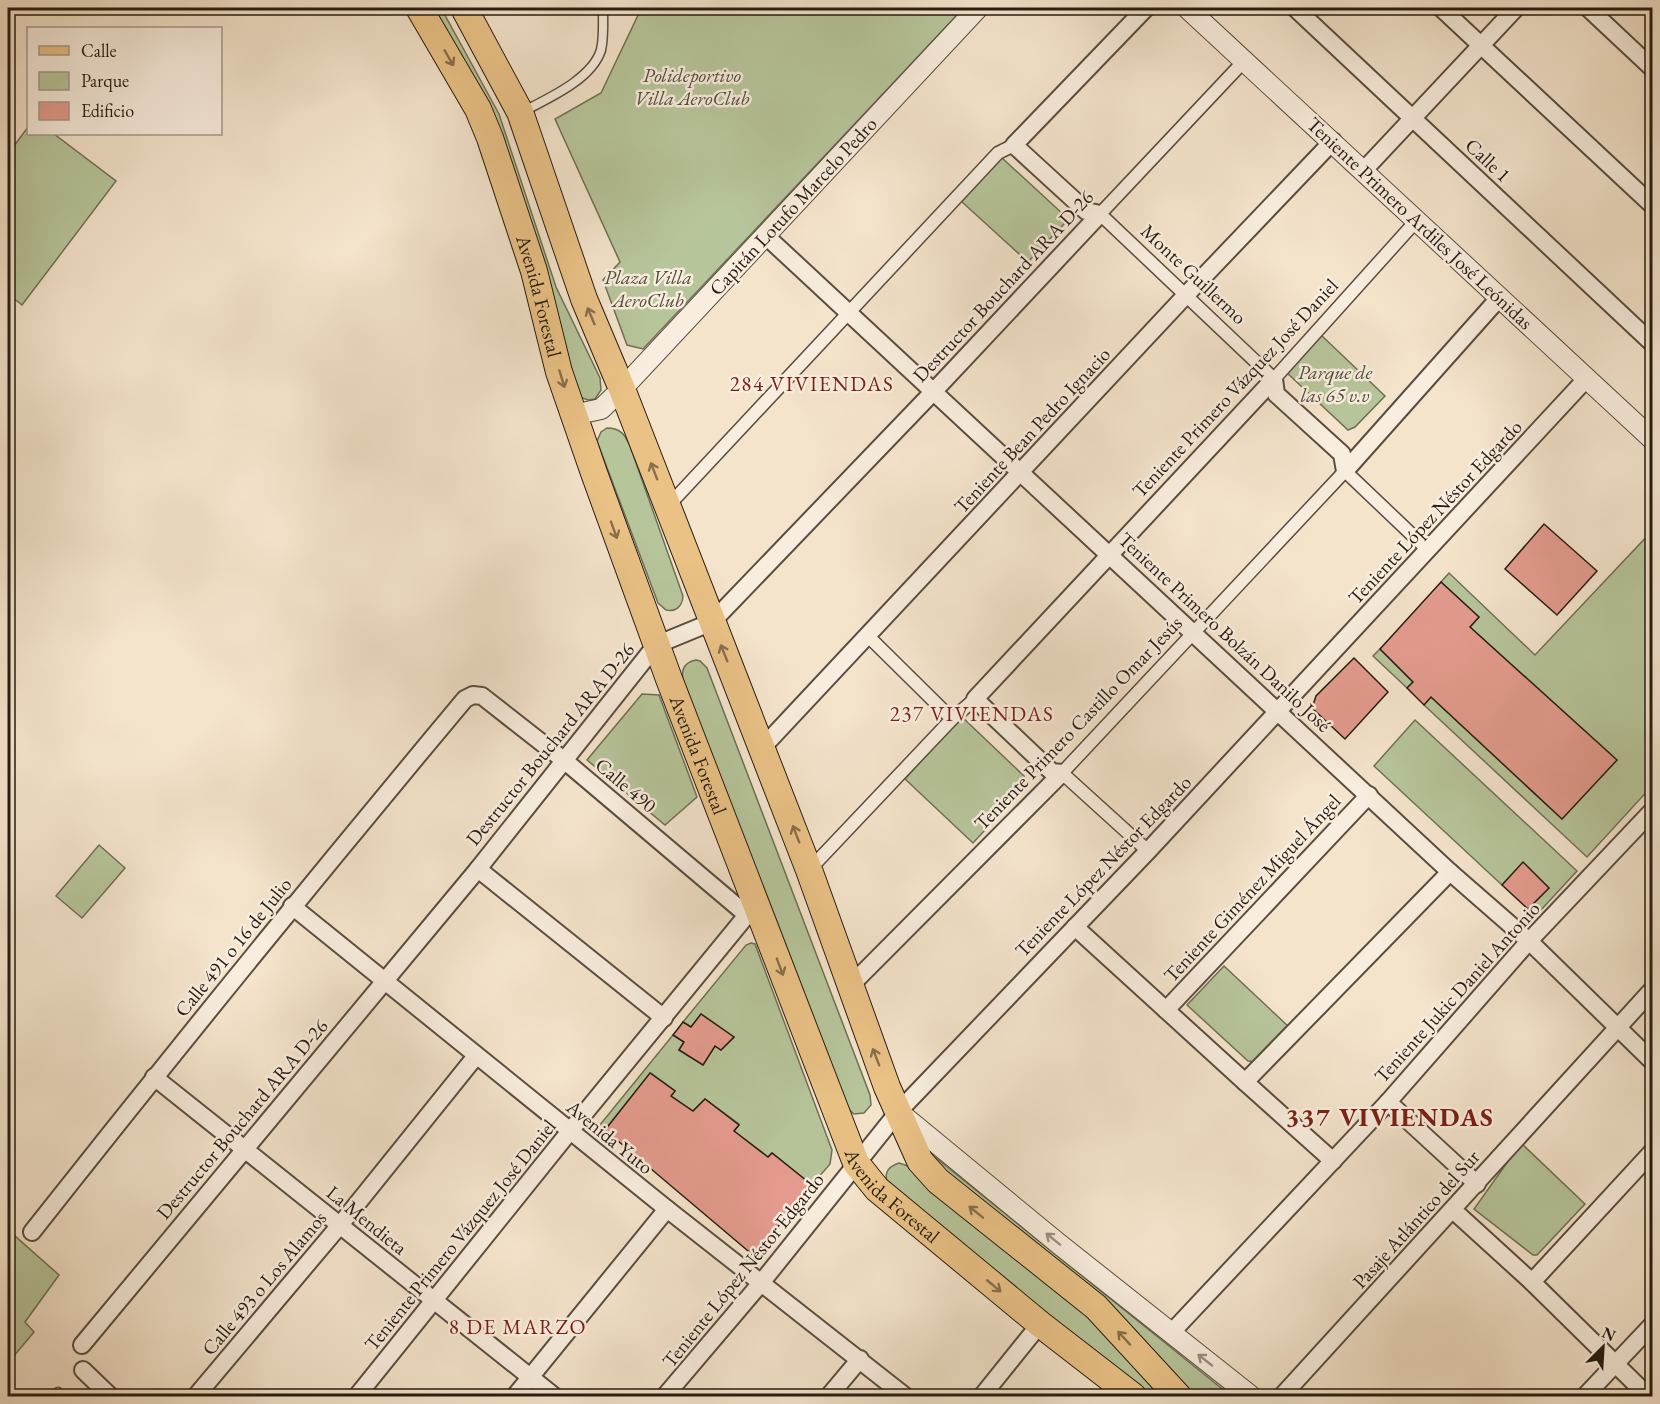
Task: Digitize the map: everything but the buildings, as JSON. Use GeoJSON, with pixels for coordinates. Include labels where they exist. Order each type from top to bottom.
{"type":"FeatureCollection","features":[{"type":"Feature","properties":{"kind":"main road","name":"Avenida Forestal"},"geometry":{"type":"LineString","coordinates":[[419,8],[478,109],[490,138],[534,271],[559,372],[573,416],[753,914],[856,1163],[877,1189],[1040,1324],[1133,1396]]}},
{"type":"Feature","properties":{"kind":"main road","name":"Avenida Forestal"},"geometry":{"type":"LineString","coordinates":[[464,8],[520,112],[584,299],[668,506],[809,870],[898,1112],[920,1161],[938,1181],[1096,1307],[1178,1396]]}},
{"type":"Feature","properties":{"kind":"street","name":"Capitán Lotufo Marcelo Pedro"},"geometry":{"type":"LineString","coordinates":[[573,416],[602,409],[622,389],[978,8]]}},
{"type":"Feature","properties":{"kind":"street"},"geometry":{"type":"LineString","coordinates":[[668,506],[999,153],[1014,145],[1146,8]]}},
{"type":"Feature","properties":{"kind":"street","name":"Teniente Primero Ardiles José Leónidas"},"geometry":{"type":"LineString","coordinates":[[1187,8],[1653,440]]}},
{"type":"Feature","properties":{"kind":"street","name":"Calle 1"},"geometry":{"type":"LineString","coordinates":[[1295,8],[1653,343]]}},
{"type":"Feature","properties":{"kind":"street"},"geometry":{"type":"LineString","coordinates":[[1441,8],[1653,205]]}},
{"type":"Feature","properties":{"kind":"street"},"geometry":{"type":"LineString","coordinates":[[1364,170],[1516,8]]}},
{"type":"Feature","properties":{"kind":"street"},"geometry":{"type":"LineString","coordinates":[[1588,8],[1653,68]]}},
{"type":"Feature","properties":{"kind":"street","name":"Destructor Bouchard ARA D-26"},"geometry":{"type":"LineString","coordinates":[[81,1345],[478,869],[656,645],[712,622],[934,391],[1245,60]]}},
{"type":"Feature","properties":{"kind":"street","name":"Teniente Bean Pedro Ignacio"},"geometry":{"type":"LineString","coordinates":[[762,748],[1333,141]]}},
{"type":"Feature","properties":{"kind":"street","name":"Monte Guillermo"},"geometry":{"type":"LineString","coordinates":[[1014,145],[1086,211],[1100,214],[1274,379],[1276,394],[1342,454],[1345,471],[1428,550]]}},
{"type":"Feature","properties":{"kind":"street","name":"Teniente Primero Vázquez José Daniel"},"geometry":{"type":"LineString","coordinates":[[809,870],[1111,555],[1417,220]]}},
{"type":"Feature","properties":{"kind":"street","name":"Teniente Primero Bolzán Danilo José"},"geometry":{"type":"LineString","coordinates":[[766,236],[1450,872],[1529,941],[1653,1061]]}},
{"type":"Feature","properties":{"kind":"street","name":"Teniente Primero Castillo Omar Jesús"},"geometry":{"type":"LineString","coordinates":[[850,986],[1062,773],[1345,471],[1500,297]]}},
{"type":"Feature","properties":{"kind":"street","name":"Teniente López Néstor Edgardo"},"geometry":{"type":"LineString","coordinates":[[665,1396],[761,1283],[898,1112],[1148,851],[1587,378]]}},
{"type":"Feature","properties":{"kind":"street"},"geometry":{"type":"LineString","coordinates":[[868,636],[952,719]]}},
{"type":"Feature","properties":{"kind":"street","name":"Calle 490"},"geometry":{"type":"LineString","coordinates":[[473,695],[482,696],[753,914]]}},
{"type":"Feature","properties":{"kind":"street","name":"Calle 491 o 16 de Julio"},"geometry":{"type":"LineString","coordinates":[[32,1232],[292,906],[465,699],[473,695]]}},
{"type":"Feature","properties":{"kind":"street"},"geometry":{"type":"LineString","coordinates":[[975,699],[1052,772],[1062,773],[1148,851]]}},
{"type":"Feature","properties":{"kind":"street","name":"Teniente Giménez Miguel Ángel"},"geometry":{"type":"LineString","coordinates":[[1166,1010],[1369,795]]}},
{"type":"Feature","properties":{"kind":"street","name":"Teniente Jukic Daniel Antonio"},"geometry":{"type":"LineString","coordinates":[[1171,1334],[1388,1102],[1529,941],[1653,811]]}},
{"type":"Feature","properties":{"kind":"street"},"geometry":{"type":"LineString","coordinates":[[478,869],[664,1018]]}},
{"type":"Feature","properties":{"kind":"street"},"geometry":{"type":"LineString","coordinates":[[1245,1082],[1450,872]]}},
{"type":"Feature","properties":{"kind":"street","name":"Avenida Yuto"},"geometry":{"type":"LineString","coordinates":[[292,906],[667,1209],[905,1396]]}},
{"type":"Feature","properties":{"kind":"street","name":"Teniente Primero Vázquez José Daniel"},"geometry":{"type":"LineString","coordinates":[[357,1396],[570,1131],[753,914]]}},
{"type":"Feature","properties":{"kind":"street"},"geometry":{"type":"LineString","coordinates":[[1075,927],[1333,1161]]}},
{"type":"Feature","properties":{"kind":"street","name":"Pasaje Atlántico del Sur"},"geometry":{"type":"LineString","coordinates":[[1282,1396],[1653,990]]}},
{"type":"Feature","properties":{"kind":"street","name":"Calle 493 o Los Alamos"},"geometry":{"type":"LineString","coordinates":[[196,1396],[340,1225],[476,1056]]}},
{"type":"Feature","properties":{"kind":"street","name":"La Mendieta"},"geometry":{"type":"LineString","coordinates":[[154,1077],[554,1396]]}},
{"type":"Feature","properties":{"kind":"street"},"geometry":{"type":"LineString","coordinates":[[1388,1102],[1477,1184]]}},
{"type":"Feature","properties":{"kind":"street"},"geometry":{"type":"LineString","coordinates":[[898,1112],[1171,1334],[1251,1396]]}},
{"type":"Feature","properties":{"kind":"street"},"geometry":{"type":"LineString","coordinates":[[1532,1282],[1653,1152]]}},
{"type":"Feature","properties":{"kind":"street"},"geometry":{"type":"LineString","coordinates":[[515,1396],[667,1209]]}},
{"type":"Feature","properties":{"kind":"street"},"geometry":{"type":"LineString","coordinates":[[1453,1210],[1532,1282],[1648,1396]]}},
{"type":"Feature","properties":{"kind":"street"},"geometry":{"type":"LineString","coordinates":[[981,1396],[1040,1324]]}},
{"type":"Feature","properties":{"kind":"street"},"geometry":{"type":"LineString","coordinates":[[1585,1396],[1653,1325]]}},
{"type":"Feature","properties":{"kind":"street"},"geometry":{"type":"LineString","coordinates":[[829,1396],[860,1359]]}},
{"type":"Feature","properties":{"kind":"street"},"geometry":{"type":"LineString","coordinates":[[83,1370],[110,1396]]}},
{"type":"Feature","properties":{"kind":"lane"},"geometry":{"type":"LineString","coordinates":[[520,112],[559,93],[590,69],[600,52],[603,8]]}},
{"type":"Feature","properties":{"kind":"green space"},"geometry":{"type":"Polygon","coordinates":[[[432,8],[441,8],[499,114],[556,287],[600,378],[601,390],[595,399],[588,400],[577,396],[432,8]]]}},
{"type":"Feature","properties":{"kind":"green space"},"geometry":{"type":"Polygon","coordinates":[[[640,8],[950,8],[957,15],[643,349],[627,345],[603,280],[620,262],[555,119],[601,93],[640,8]]]}},
{"type":"Feature","properties":{"kind":"green space"},"geometry":{"type":"Polygon","coordinates":[[[27,128],[27,135],[55,135],[116,181],[22,305],[8,294],[8,154],[27,128]]]}},
{"type":"Feature","properties":{"kind":"green space"},"geometry":{"type":"Polygon","coordinates":[[[1001,157],[1064,215],[1064,224],[1028,262],[961,201],[1001,157]]]}},
{"type":"Feature","properties":{"kind":"green space","name":"Parque de las 65 v.v"},"geometry":{"type":"Polygon","coordinates":[[[1321,335],[1385,396],[1355,427],[1348,430],[1286,372],[1321,335]]]}},
{"type":"Feature","properties":{"kind":"green space"},"geometry":{"type":"Polygon","coordinates":[[[607,428],[616,429],[622,433],[630,446],[683,596],[680,606],[676,609],[666,610],[658,603],[597,441],[601,432],[607,428]]]}},
{"type":"Feature","properties":{"kind":"green space"},"geometry":{"type":"Polygon","coordinates":[[[1652,531],[1652,786],[1587,857],[1424,705],[1431,697],[1562,819],[1617,760],[1470,627],[1479,617],[1441,582],[1449,573],[1535,655],[1652,531]]]}},
{"type":"Feature","properties":{"kind":"green space"},"geometry":{"type":"Polygon","coordinates":[[[1380,649],[1413,682],[1407,688],[1373,656],[1380,649]]]}},
{"type":"Feature","properties":{"kind":"green space"},"geometry":{"type":"Polygon","coordinates":[[[696,660],[707,668],[870,1095],[871,1105],[864,1113],[854,1114],[846,1107],[683,679],[685,666],[696,660]]]}},
{"type":"Feature","properties":{"kind":"green space"},"geometry":{"type":"Polygon","coordinates":[[[642,694],[659,695],[697,797],[665,825],[587,760],[642,694]]]}},
{"type":"Feature","properties":{"kind":"green space"},"geometry":{"type":"Polygon","coordinates":[[[961,716],[1024,776],[1024,788],[973,843],[905,779],[961,716]]]}},
{"type":"Feature","properties":{"kind":"green space"},"geometry":{"type":"Polygon","coordinates":[[[1415,720],[1577,871],[1540,911],[1531,912],[1528,909],[1549,888],[1523,863],[1502,885],[1374,766],[1415,720]]]}},
{"type":"Feature","properties":{"kind":"green space"},"geometry":{"type":"Polygon","coordinates":[[[99,845],[125,868],[82,918],[56,896],[99,845]]]}},
{"type":"Feature","properties":{"kind":"green space"},"geometry":{"type":"Polygon","coordinates":[[[755,944],[832,1150],[830,1164],[812,1185],[772,1153],[768,1157],[734,1131],[739,1124],[705,1099],[693,1111],[671,1096],[675,1091],[651,1073],[605,1130],[599,1126],[673,1035],[684,1042],[679,1050],[703,1065],[715,1046],[721,1050],[734,1037],[701,1014],[691,1027],[683,1022],[746,945],[755,944]]]}},
{"type":"Feature","properties":{"kind":"green space"},"geometry":{"type":"Polygon","coordinates":[[[1224,966],[1289,1027],[1257,1062],[1248,1061],[1187,1005],[1224,966]]]}},
{"type":"Feature","properties":{"kind":"green space"},"geometry":{"type":"Polygon","coordinates":[[[1521,1143],[1585,1204],[1537,1255],[1533,1255],[1474,1209],[1521,1143]]]}},
{"type":"Feature","properties":{"kind":"green space"},"geometry":{"type":"Polygon","coordinates":[[[925,1149],[1231,1396],[1192,1396],[946,1179],[925,1149]]]}},
{"type":"Feature","properties":{"kind":"green space"},"geometry":{"type":"Polygon","coordinates":[[[899,1163],[908,1166],[1086,1311],[1165,1396],[1150,1396],[891,1191],[886,1174],[890,1168],[899,1163]]]}},
{"type":"Feature","properties":{"kind":"green space"},"geometry":{"type":"Polygon","coordinates":[[[8,1218],[14,1235],[59,1275],[25,1322],[34,1332],[8,1363],[8,1218]]]}},
{"type":"Feature","properties":{"kind":"district","name":"284 VIVIENDAS"},"geometry":{"type":"Point","coordinates":[812,383]}},
{"type":"Feature","properties":{"kind":"district","name":"237 VIVIENDAS"},"geometry":{"type":"Point","coordinates":[972,713]}},
{"type":"Feature","properties":{"kind":"district","name":"337 VIVIENDAS"},"geometry":{"type":"Point","coordinates":[1390,1117]}},
{"type":"Feature","properties":{"kind":"district","name":"8 DE MARZO"},"geometry":{"type":"Point","coordinates":[518,1326]}},
{"type":"Feature","properties":{"kind":"park label","name":"Polideportivo Villa AeroClub"},"geometry":{"type":"Point","coordinates":[692,86]}},
{"type":"Feature","properties":{"kind":"park label","name":"Plaza Villa AeroClub"},"geometry":{"type":"Point","coordinates":[648,288]}}]}
